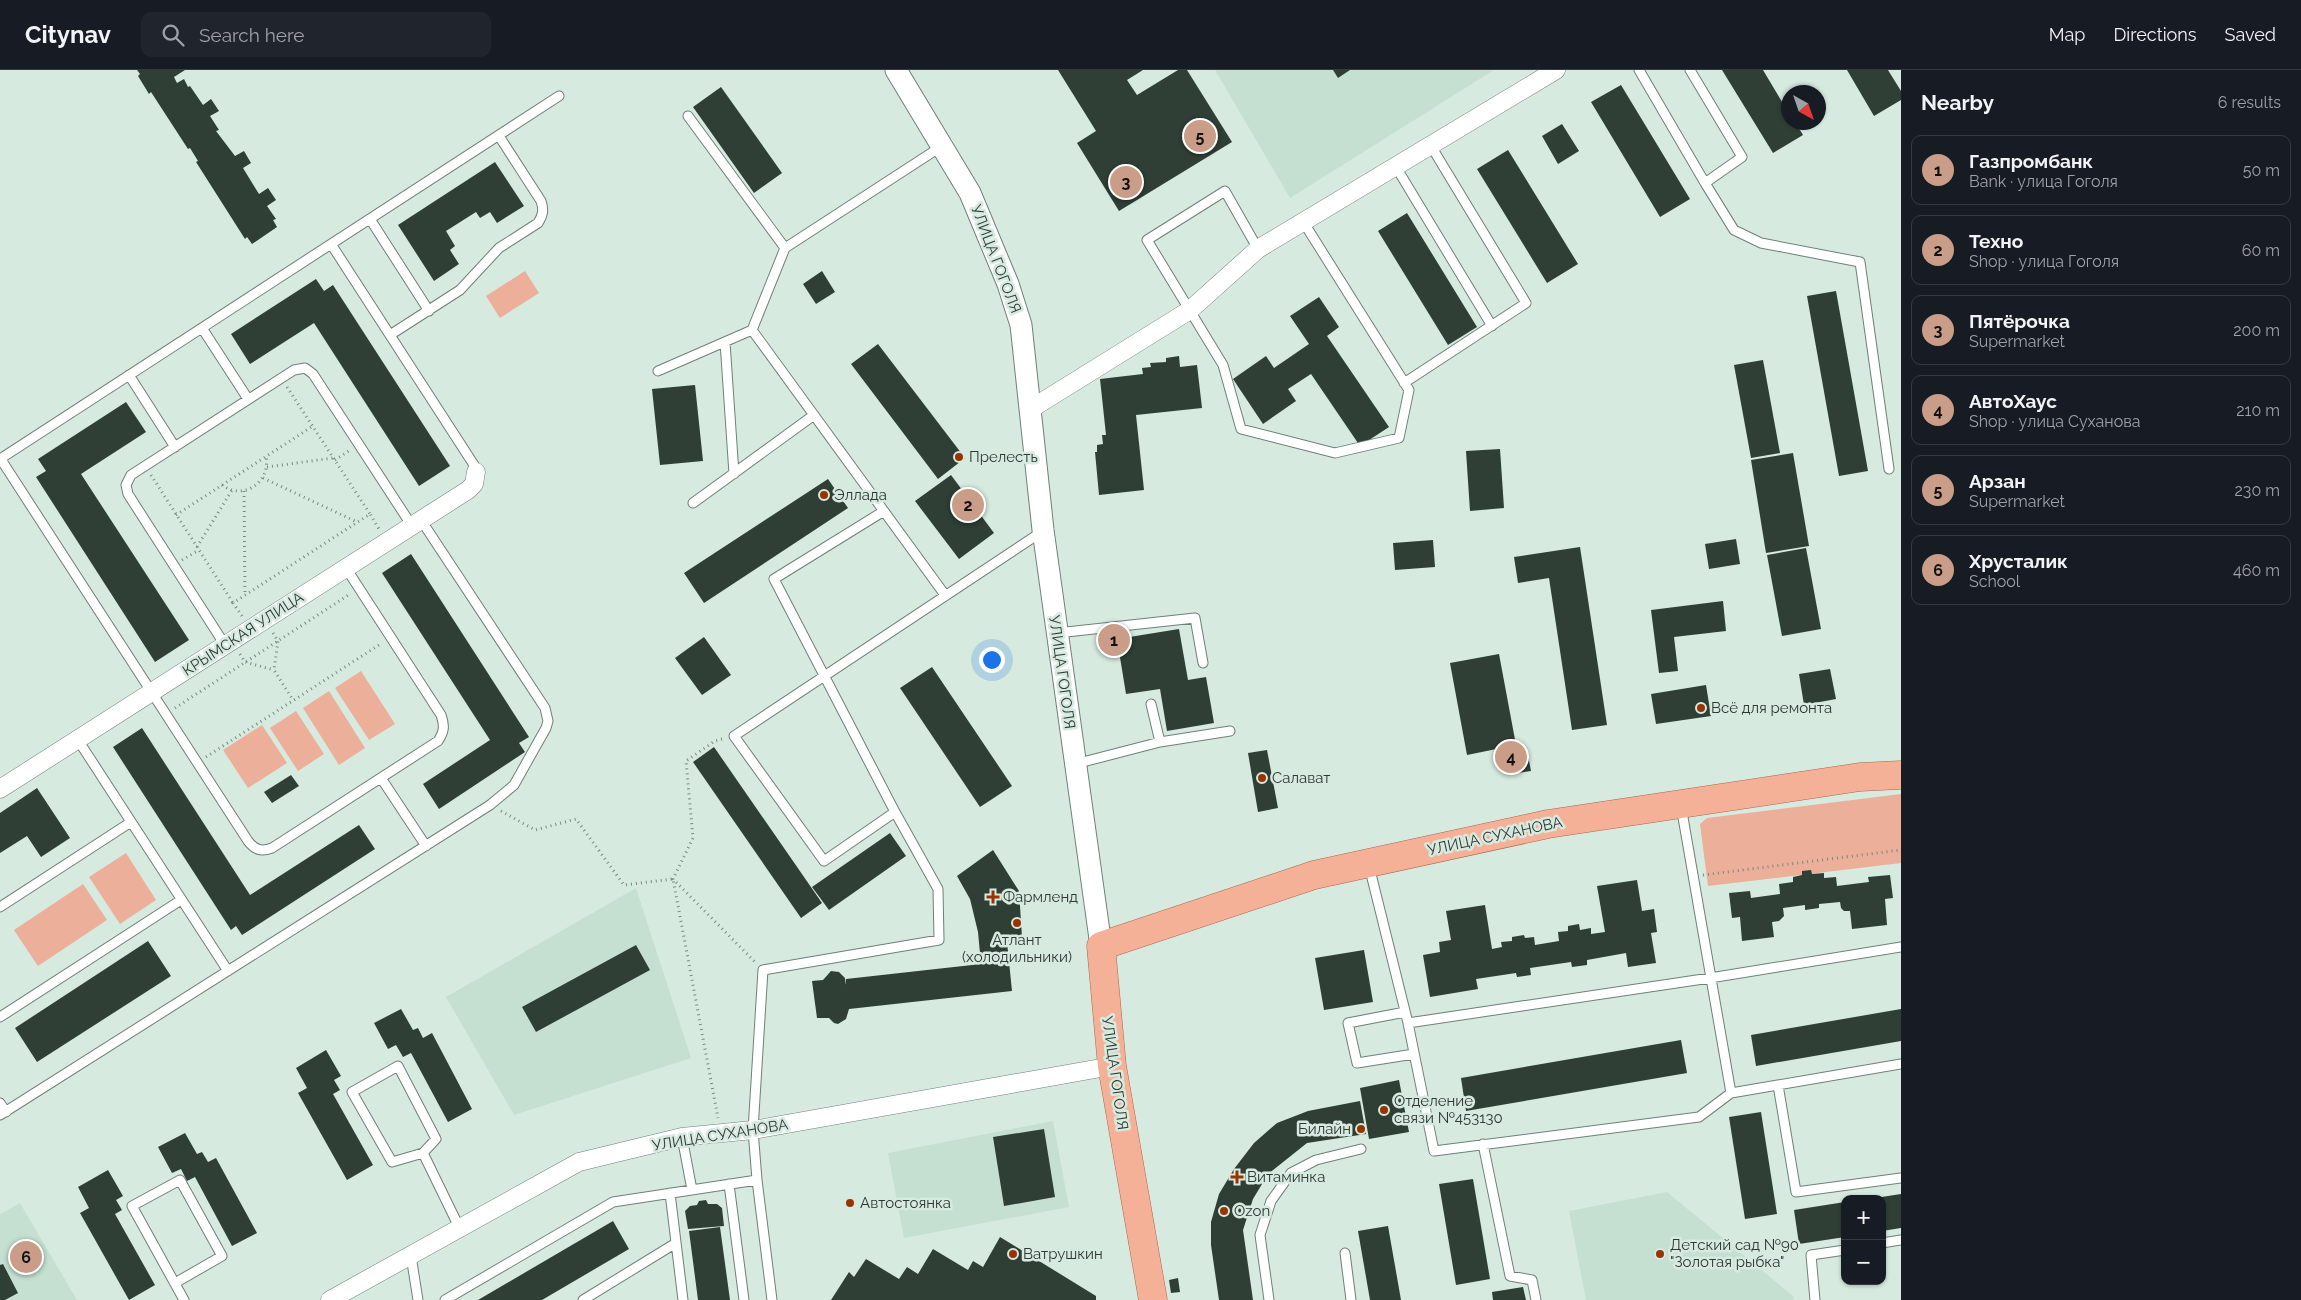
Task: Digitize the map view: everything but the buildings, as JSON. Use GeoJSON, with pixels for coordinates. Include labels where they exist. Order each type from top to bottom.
{"type":"FeatureCollection","features":[{"type":"Feature","properties":{"kind":"main road","name":"УЛИЦА СУХАНОВА"},"geometry":{"type":"LineString","coordinates":[[1100,946],[1314,875],[1548,824],[1860,777],[1901,775]]}},
{"type":"Feature","properties":{"kind":"main road","name":"УЛИЦА ГОГОЛЯ"},"geometry":{"type":"LineString","coordinates":[[1100,946],[1112,1066],[1153,1300]]}},
{"type":"Feature","properties":{"kind":"street","name":"УЛИЦА ГОГОЛЯ"},"geometry":{"type":"LineString","coordinates":[[896,70],[970,192],[1008,284],[1021,325],[1043,530],[1100,946]]}},
{"type":"Feature","properties":{"kind":"street"},"geometry":{"type":"LineString","coordinates":[[1029,410],[1190,310],[1258,249],[1556,70]]}},
{"type":"Feature","properties":{"kind":"street","name":"КРЫМСКАЯ УЛИЦА"},"geometry":{"type":"LineString","coordinates":[[0,789],[468,490],[474,484],[476,472]]}},
{"type":"Feature","properties":{"kind":"street","name":"УЛИЦА СУХАНОВА"},"geometry":{"type":"LineString","coordinates":[[339,1297],[459,1227],[579,1162],[682,1137],[753,1130],[1112,1066]]}},
{"type":"Feature","properties":{"kind":"lane"},"geometry":{"type":"LineString","coordinates":[[1639,70],[1734,230],[1761,243],[1860,262],[1889,469]]}},
{"type":"Feature","properties":{"kind":"lane"},"geometry":{"type":"LineString","coordinates":[[1690,70],[1742,157],[1705,183]]}},
{"type":"Feature","properties":{"kind":"lane"},"geometry":{"type":"LineString","coordinates":[[346,568],[441,716],[444,727],[438,741],[272,848],[264,851],[253,847],[248,840],[0,459],[559,96]]}},
{"type":"Feature","properties":{"kind":"lane"},"geometry":{"type":"LineString","coordinates":[[688,116],[785,248]]}},
{"type":"Feature","properties":{"kind":"lane"},"geometry":{"type":"LineString","coordinates":[[390,336],[460,290],[499,248],[538,223],[542,217],[543,207],[541,201],[498,136]]}},
{"type":"Feature","properties":{"kind":"lane"},"geometry":{"type":"LineString","coordinates":[[658,370],[752,330],[785,248],[942,146]]}},
{"type":"Feature","properties":{"kind":"lane"},"geometry":{"type":"LineString","coordinates":[[1404,382],[1526,303],[1431,146]]}},
{"type":"Feature","properties":{"kind":"lane"},"geometry":{"type":"LineString","coordinates":[[1396,167],[1492,326]]}},
{"type":"Feature","properties":{"kind":"lane"},"geometry":{"type":"LineString","coordinates":[[1258,249],[1225,191],[1147,240],[1223,365],[1241,429],[1335,452],[1399,438],[1409,390],[1304,223]]}},
{"type":"Feature","properties":{"kind":"lane"},"geometry":{"type":"LineString","coordinates":[[370,219],[429,311]]}},
{"type":"Feature","properties":{"kind":"lane"},"geometry":{"type":"LineString","coordinates":[[331,244],[474,465],[476,472]]}},
{"type":"Feature","properties":{"kind":"lane"},"geometry":{"type":"LineString","coordinates":[[202,328],[248,399]]}},
{"type":"Feature","properties":{"kind":"lane"},"geometry":{"type":"LineString","coordinates":[[752,330],[945,595]]}},
{"type":"Feature","properties":{"kind":"lane"},"geometry":{"type":"LineString","coordinates":[[725,342],[734,474]]}},
{"type":"Feature","properties":{"kind":"lane"},"geometry":{"type":"LineString","coordinates":[[0,1103],[3,1114],[490,805],[514,785],[546,728],[547,714],[543,703],[417,523],[359,444],[310,370],[305,368],[294,370],[281,378],[130,475],[127,480],[126,490],[174,565],[228,643]]}},
{"type":"Feature","properties":{"kind":"lane"},"geometry":{"type":"LineString","coordinates":[[129,375],[175,446]]}},
{"type":"Feature","properties":{"kind":"lane"},"geometry":{"type":"LineString","coordinates":[[693,503],[814,415]]}},
{"type":"Feature","properties":{"kind":"lane"},"geometry":{"type":"LineString","coordinates":[[772,1300],[757,1180],[753,1130],[763,970],[939,940],[938,889],[895,812],[774,579],[884,511]]}},
{"type":"Feature","properties":{"kind":"lane"},"geometry":{"type":"LineString","coordinates":[[895,812],[824,861],[734,736],[1043,530]]}},
{"type":"Feature","properties":{"kind":"lane"},"geometry":{"type":"LineString","coordinates":[[1057,633],[1195,618],[1203,663]]}},
{"type":"Feature","properties":{"kind":"lane"},"geometry":{"type":"LineString","coordinates":[[1151,704],[1160,742]]}},
{"type":"Feature","properties":{"kind":"lane"},"geometry":{"type":"LineString","coordinates":[[1075,764],[1160,742],[1230,731]]}},
{"type":"Feature","properties":{"kind":"lane"},"geometry":{"type":"LineString","coordinates":[[78,740],[228,971]]}},
{"type":"Feature","properties":{"kind":"lane"},"geometry":{"type":"LineString","coordinates":[[381,778],[426,846]]}},
{"type":"Feature","properties":{"kind":"lane"},"geometry":{"type":"LineString","coordinates":[[1681,804],[1731,1093]]}},
{"type":"Feature","properties":{"kind":"lane"},"geometry":{"type":"LineString","coordinates":[[0,907],[131,822]]}},
{"type":"Feature","properties":{"kind":"lane"},"geometry":{"type":"LineString","coordinates":[[1368,864],[1408,1022],[1434,1151],[1699,1117],[1731,1093],[1901,1064]]}},
{"type":"Feature","properties":{"kind":"lane"},"geometry":{"type":"LineString","coordinates":[[0,1017],[181,900]]}},
{"type":"Feature","properties":{"kind":"lane"},"geometry":{"type":"LineString","coordinates":[[1408,1022],[1710,978],[1901,947]]}},
{"type":"Feature","properties":{"kind":"lane"},"geometry":{"type":"LineString","coordinates":[[1405,1012],[1348,1023],[1353,1047],[1357,1063],[1414,1054]]}},
{"type":"Feature","properties":{"kind":"lane"},"geometry":{"type":"LineString","coordinates":[[398,1066],[436,1139],[422,1153],[392,1162],[352,1092],[398,1066]]}},
{"type":"Feature","properties":{"kind":"lane"},"geometry":{"type":"LineString","coordinates":[[1778,1085],[1796,1192],[1901,1178]]}},
{"type":"Feature","properties":{"kind":"lane"},"geometry":{"type":"LineString","coordinates":[[682,1137],[692,1190]]}},
{"type":"Feature","properties":{"kind":"lane"},"geometry":{"type":"LineString","coordinates":[[1483,1144],[1510,1276],[1532,1280],[1536,1300]]}},
{"type":"Feature","properties":{"kind":"lane"},"geometry":{"type":"LineString","coordinates":[[1269,1300],[1260,1236],[1271,1200],[1291,1173],[1316,1160],[1361,1149]]}},
{"type":"Feature","properties":{"kind":"lane"},"geometry":{"type":"LineString","coordinates":[[422,1153],[459,1227]]}},
{"type":"Feature","properties":{"kind":"lane"},"geometry":{"type":"LineString","coordinates":[[175,1283],[222,1256],[180,1180],[132,1206],[184,1300]]}},
{"type":"Feature","properties":{"kind":"lane"},"geometry":{"type":"LineString","coordinates":[[444,1300],[613,1202],[757,1180]]}},
{"type":"Feature","properties":{"kind":"lane"},"geometry":{"type":"LineString","coordinates":[[729,1184],[744,1300]]}},
{"type":"Feature","properties":{"kind":"lane"},"geometry":{"type":"LineString","coordinates":[[670,1193],[683,1300]]}},
{"type":"Feature","properties":{"kind":"lane"},"geometry":{"type":"LineString","coordinates":[[1886,1243],[1901,1240]]}},
{"type":"Feature","properties":{"kind":"lane"},"geometry":{"type":"LineString","coordinates":[[583,1300],[676,1244]]}},
{"type":"Feature","properties":{"kind":"lane"},"geometry":{"type":"LineString","coordinates":[[1814,1300],[1811,1255],[1841,1251]]}},
{"type":"Feature","properties":{"kind":"lane"},"geometry":{"type":"LineString","coordinates":[[1345,1253],[1351,1300]]}},
{"type":"Feature","properties":{"kind":"lane"},"geometry":{"type":"LineString","coordinates":[[411,1256],[418,1300]]}},
{"type":"Feature","properties":{"kind":"path"},"geometry":{"type":"LineString","coordinates":[[281,378],[388,542]]}},
{"type":"Feature","properties":{"kind":"path"},"geometry":{"type":"LineString","coordinates":[[176,515],[313,426]]}},
{"type":"Feature","properties":{"kind":"path"},"geometry":{"type":"LineString","coordinates":[[267,467],[334,459],[359,444]]}},
{"type":"Feature","properties":{"kind":"path"},"geometry":{"type":"LineString","coordinates":[[222,484],[232,490],[244,491],[255,487],[263,478],[267,467],[266,456]]}},
{"type":"Feature","properties":{"kind":"path"},"geometry":{"type":"LineString","coordinates":[[144,466],[233,603],[278,641]]}},
{"type":"Feature","properties":{"kind":"path"},"geometry":{"type":"LineString","coordinates":[[263,478],[358,522]]}},
{"type":"Feature","properties":{"kind":"path"},"geometry":{"type":"LineString","coordinates":[[174,565],[198,548],[232,490]]}},
{"type":"Feature","properties":{"kind":"path"},"geometry":{"type":"LineString","coordinates":[[244,491],[245,595]]}},
{"type":"Feature","properties":{"kind":"path"},"geometry":{"type":"LineString","coordinates":[[233,603],[370,514]]}},
{"type":"Feature","properties":{"kind":"path"},"geometry":{"type":"LineString","coordinates":[[165,714],[359,588]]}},
{"type":"Feature","properties":{"kind":"path"},"geometry":{"type":"LineString","coordinates":[[197,763],[390,638]]}},
{"type":"Feature","properties":{"kind":"path"},"geometry":{"type":"LineString","coordinates":[[278,641],[274,670],[293,700]]}},
{"type":"Feature","properties":{"kind":"path"},"geometry":{"type":"LineString","coordinates":[[228,643],[245,662],[274,670]]}},
{"type":"Feature","properties":{"kind":"path"},"geometry":{"type":"LineString","coordinates":[[721,1133],[673,879],[694,838],[686,761],[715,741],[734,736]]}},
{"type":"Feature","properties":{"kind":"path"},"geometry":{"type":"LineString","coordinates":[[490,805],[535,830],[576,819],[624,885],[673,879]]}},
{"type":"Feature","properties":{"kind":"path"},"geometry":{"type":"LineString","coordinates":[[1693,876],[1901,850]]}},
{"type":"Feature","properties":{"kind":"path"},"geometry":{"type":"LineString","coordinates":[[673,879],[763,970]]}},
{"type":"Feature","properties":{"kind":"shaded area"},"geometry":{"type":"Polygon","coordinates":[[[1215,70],[1494,70],[1290,198],[1215,70]]]}},
{"type":"Feature","properties":{"kind":"shaded area"},"geometry":{"type":"Polygon","coordinates":[[[525,271],[539,293],[500,318],[486,296],[525,271]]]}},
{"type":"Feature","properties":{"kind":"shaded area"},"geometry":{"type":"Polygon","coordinates":[[[361,671],[395,724],[369,740],[335,688],[361,671]]]}},
{"type":"Feature","properties":{"kind":"shaded area"},"geometry":{"type":"Polygon","coordinates":[[[329,691],[365,748],[339,765],[303,708],[329,691]]]}},
{"type":"Feature","properties":{"kind":"shaded area"},"geometry":{"type":"Polygon","coordinates":[[[296,711],[324,754],[298,771],[270,728],[296,711]]]}},
{"type":"Feature","properties":{"kind":"shaded area"},"geometry":{"type":"Polygon","coordinates":[[[262,725],[287,763],[248,788],[223,750],[262,725]]]}},
{"type":"Feature","properties":{"kind":"shaded area"},"geometry":{"type":"Polygon","coordinates":[[[1901,794],[1901,863],[1708,886],[1700,824],[1707,818],[1901,794]]]}},
{"type":"Feature","properties":{"kind":"shaded area"},"geometry":{"type":"Polygon","coordinates":[[[126,853],[156,900],[120,924],[89,877],[126,853]]]}},
{"type":"Feature","properties":{"kind":"shaded area"},"geometry":{"type":"Polygon","coordinates":[[[83,884],[107,920],[38,966],[14,930],[83,884]]]}},
{"type":"Feature","properties":{"kind":"shaded area"},"geometry":{"type":"Polygon","coordinates":[[[636,888],[691,1058],[514,1115],[446,997],[636,888]]]}},
{"type":"Feature","properties":{"kind":"shaded area"},"geometry":{"type":"Polygon","coordinates":[[[1053,1121],[1069,1207],[904,1238],[888,1153],[1053,1121]]]}},
{"type":"Feature","properties":{"kind":"shaded area","name":"Детский сад №90 \"Золотая рыбка\""},"geometry":{"type":"Polygon","coordinates":[[[1667,1192],[1793,1296],[1794,1300],[1586,1300],[1569,1211],[1667,1192]]]}},
{"type":"Feature","properties":{"kind":"shaded area"},"geometry":{"type":"Polygon","coordinates":[[[20,1203],[77,1300],[0,1300],[0,1214],[20,1203]]]}},
{"type":"Feature","properties":{"kind":"place","name":"Арзан"},"geometry":{"type":"Point","coordinates":[1200,136]}},
{"type":"Feature","properties":{"kind":"place","name":"Пятёрочка"},"geometry":{"type":"Point","coordinates":[1126,182]}},
{"type":"Feature","properties":{"kind":"place","name":"Прелесть"},"geometry":{"type":"Point","coordinates":[959,457]}},
{"type":"Feature","properties":{"kind":"place","name":"Эллада"},"geometry":{"type":"Point","coordinates":[824,495]}},
{"type":"Feature","properties":{"kind":"place","name":"Техно"},"geometry":{"type":"Point","coordinates":[968,505]}},
{"type":"Feature","properties":{"kind":"place","name":"Газпромбанк"},"geometry":{"type":"Point","coordinates":[1114,640]}},
{"type":"Feature","properties":{"kind":"place","name":"Всё для ремонта"},"geometry":{"type":"Point","coordinates":[1701,708]}},
{"type":"Feature","properties":{"kind":"place","name":"АвтоХаус"},"geometry":{"type":"Point","coordinates":[1511,757]}},
{"type":"Feature","properties":{"kind":"place","name":"Салават"},"geometry":{"type":"Point","coordinates":[1262,778]}},
{"type":"Feature","properties":{"kind":"place","name":"Фармленд"},"geometry":{"type":"Point","coordinates":[993,897]}},
{"type":"Feature","properties":{"kind":"place","name":"Атлант (холодильники)"},"geometry":{"type":"Point","coordinates":[1017,923]}},
{"type":"Feature","properties":{"kind":"place","name":"Отделение связи №453130"},"geometry":{"type":"Point","coordinates":[1384,1110]}},
{"type":"Feature","properties":{"kind":"place","name":"Билайн"},"geometry":{"type":"Point","coordinates":[1361,1129]}},
{"type":"Feature","properties":{"kind":"place","name":"Витаминка"},"geometry":{"type":"Point","coordinates":[1237,1177]}},
{"type":"Feature","properties":{"kind":"place","name":"Автостоянка"},"geometry":{"type":"Point","coordinates":[850,1203]}},
{"type":"Feature","properties":{"kind":"place","name":"Ozon"},"geometry":{"type":"Point","coordinates":[1224,1211]}},
{"type":"Feature","properties":{"kind":"place","name":"Ватрушкин"},"geometry":{"type":"Point","coordinates":[1013,1254]}},
{"type":"Feature","properties":{"kind":"place","name":"Детский сад №90 \"Золотая рыбка\""},"geometry":{"type":"Point","coordinates":[1660,1254]}},
{"type":"Feature","properties":{"kind":"place","name":"Хрусталик"},"geometry":{"type":"Point","coordinates":[26,1257]}}]}
